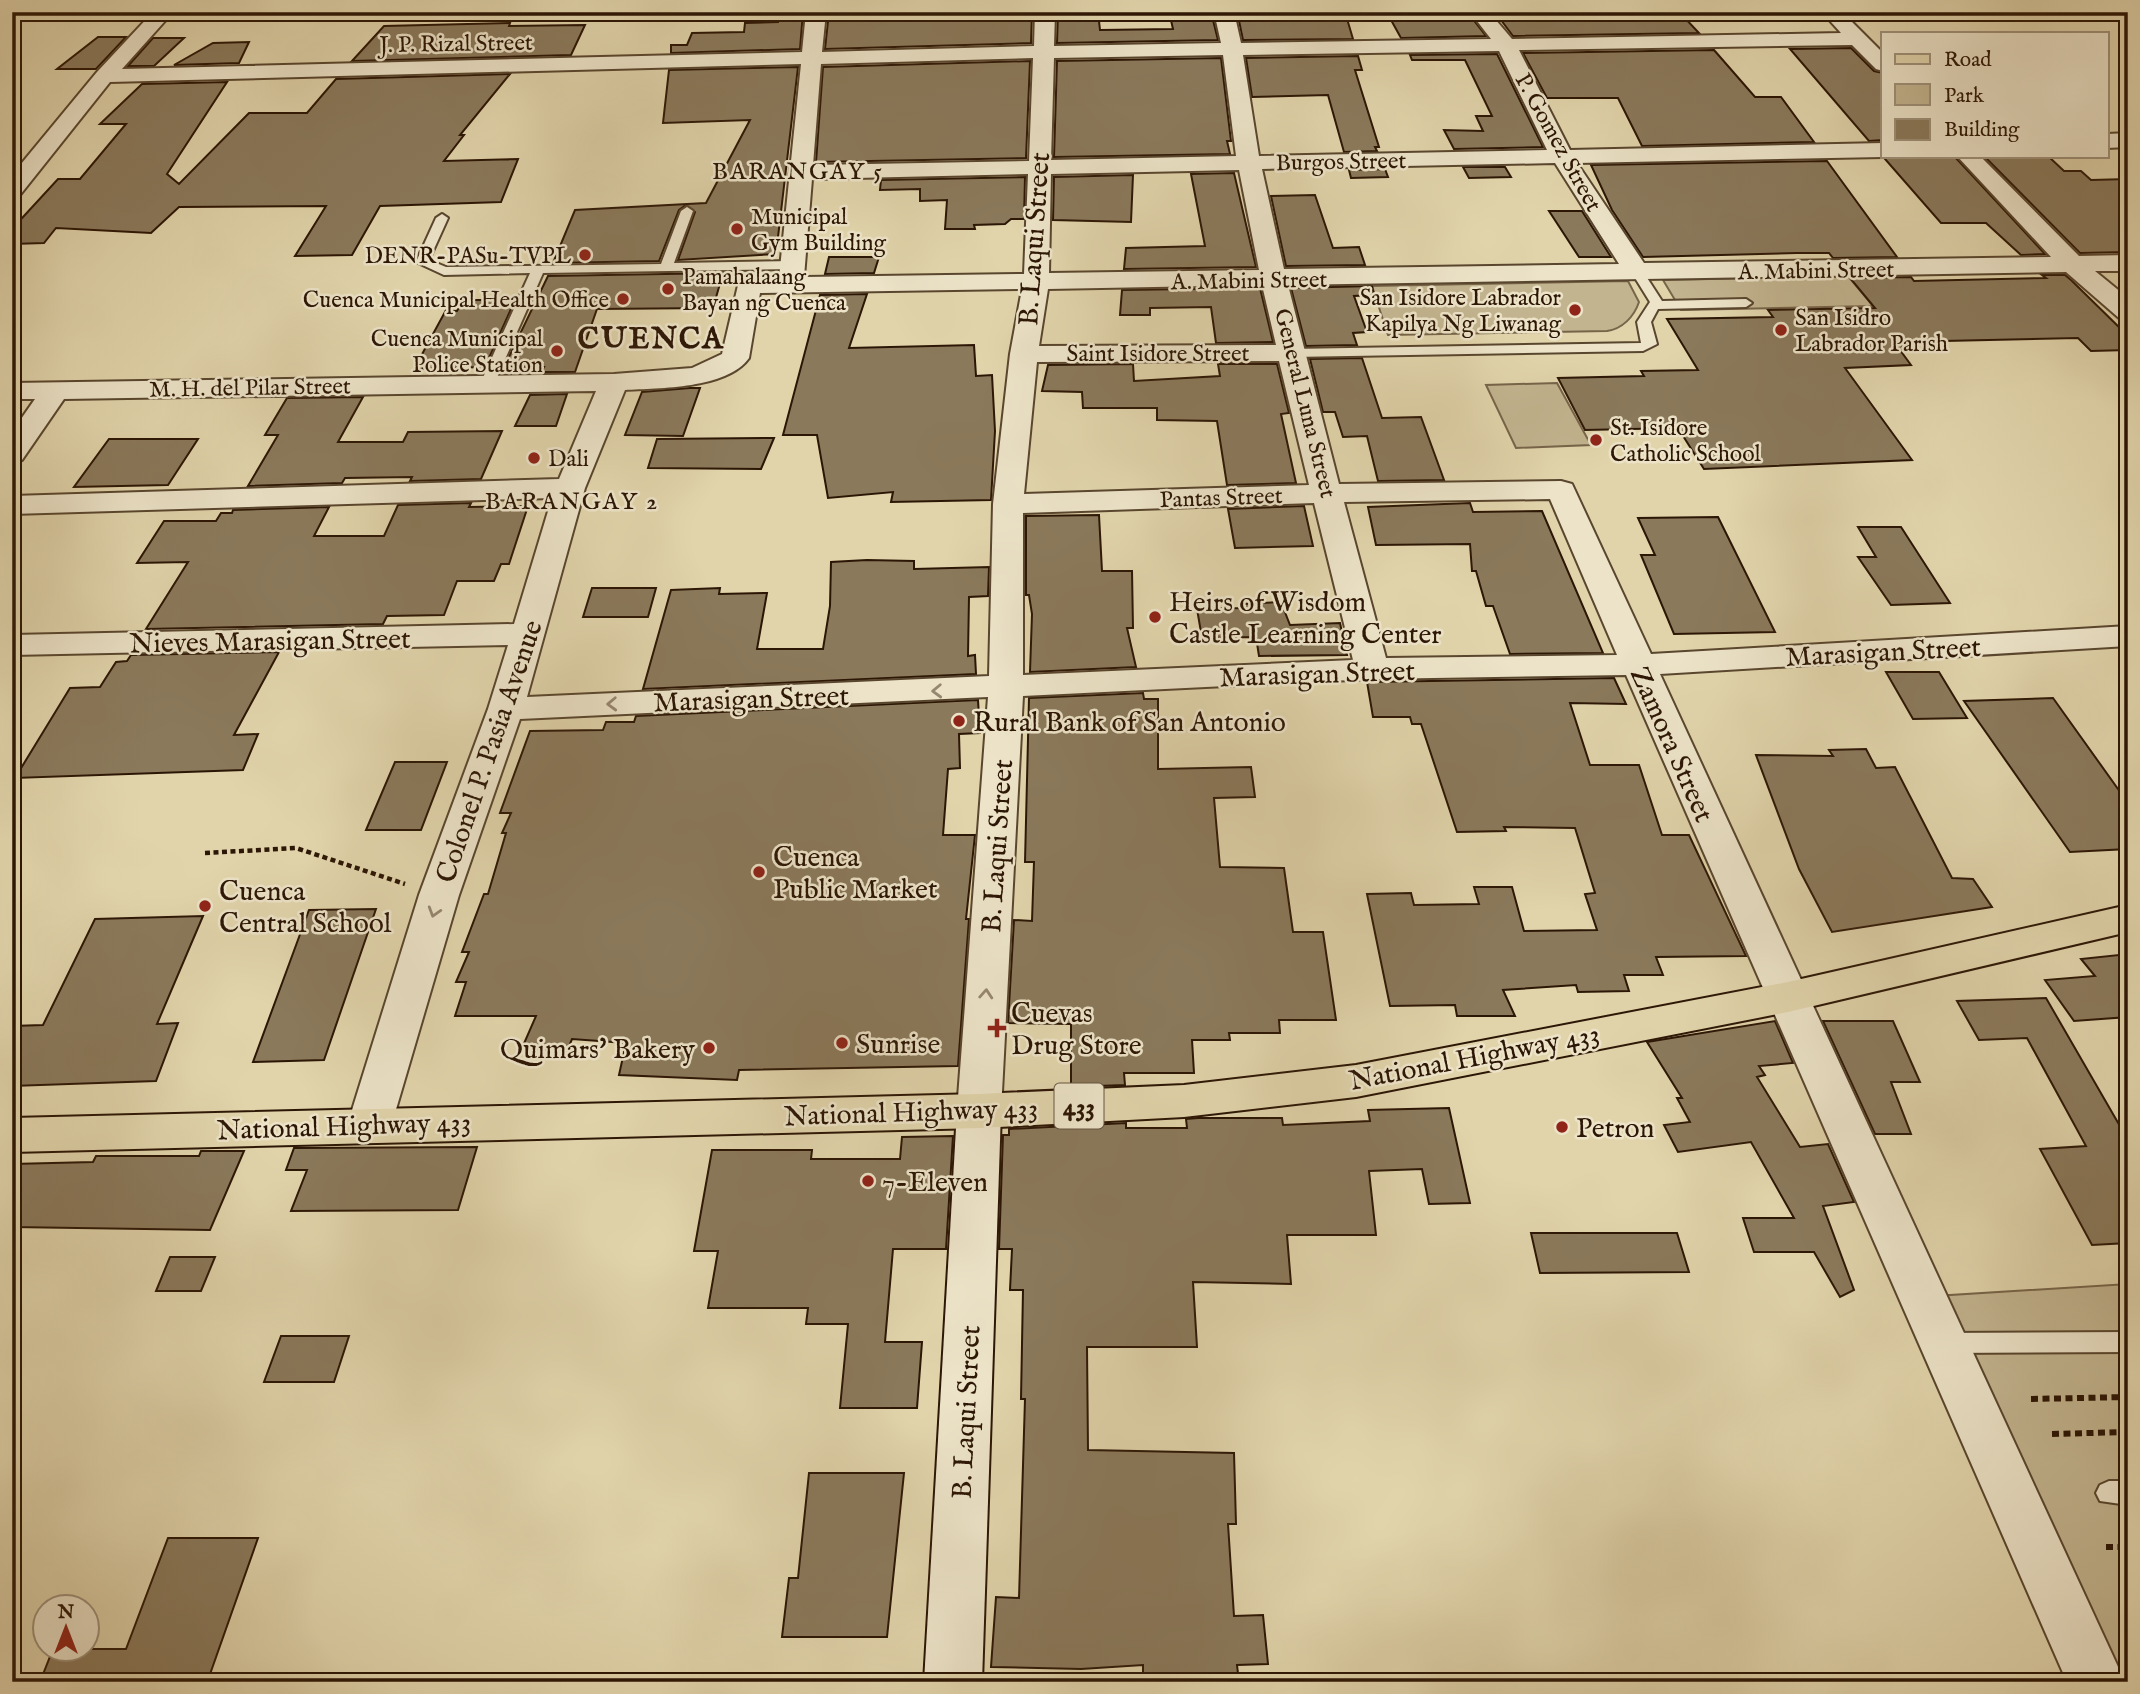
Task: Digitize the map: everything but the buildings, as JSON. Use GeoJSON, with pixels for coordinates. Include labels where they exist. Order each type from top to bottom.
{"type":"FeatureCollection","features":[{"type":"Feature","properties":{"kind":"main road","name":"National Highway 433"},"geometry":{"type":"LineString","coordinates":[[12,1135],[370,1123],[979,1111],[1184,1101],[1356,1081],[1788,997],[2128,918]]}},
{"type":"Feature","properties":{"kind":"street"},"geometry":{"type":"LineString","coordinates":[[12,190],[104,76],[164,12]]}},
{"type":"Feature","properties":{"kind":"street"},"geometry":{"type":"LineString","coordinates":[[793,275],[816,12]]}},
{"type":"Feature","properties":{"kind":"street","name":"B. Laqui Street"},"geometry":{"type":"LineString","coordinates":[[953,1682],[979,1111],[1006,688],[1008,504],[1024,354],[1036,283],[1038,168],[1046,52],[1045,12]]}},
{"type":"Feature","properties":{"kind":"street","name":"General Luna Street"},"geometry":{"type":"LineString","coordinates":[[1224,12],[1235,50],[1249,162],[1291,353],[1373,669]]}},
{"type":"Feature","properties":{"kind":"street","name":"P. Gomez Street"},"geometry":{"type":"LineString","coordinates":[[1479,12],[1505,43],[1563,159],[1638,273]]}},
{"type":"Feature","properties":{"kind":"street"},"geometry":{"type":"LineString","coordinates":[[1831,12],[1881,63]]}},
{"type":"Feature","properties":{"kind":"street","name":"J. P. Rizal Street"},"geometry":{"type":"LineString","coordinates":[[104,76],[1046,52],[1858,39]]}},
{"type":"Feature","properties":{"kind":"street"},"geometry":{"type":"LineString","coordinates":[[2108,141],[2128,140]]}},
{"type":"Feature","properties":{"kind":"street","name":"Burgos Street"},"geometry":{"type":"LineString","coordinates":[[800,172],[1249,162],[1563,159],[1881,150]]}},
{"type":"Feature","properties":{"kind":"street"},"geometry":{"type":"LineString","coordinates":[[1970,158],[2073,264],[2128,312]]}},
{"type":"Feature","properties":{"kind":"street","name":"A. Mabini Street"},"geometry":{"type":"LineString","coordinates":[[748,286],[793,275],[1036,283],[2128,263]]}},
{"type":"Feature","properties":{"kind":"street","name":"M. H. del Pilar Street"},"geometry":{"type":"LineString","coordinates":[[12,391],[614,382],[685,377],[724,366],[735,358],[748,286]]}},
{"type":"Feature","properties":{"kind":"street","name":"Saint Isidore Street"},"geometry":{"type":"LineString","coordinates":[[1024,354],[1291,353]]}},
{"type":"Feature","properties":{"kind":"street","name":"Colonel P. Pasia Avenue"},"geometry":{"type":"LineString","coordinates":[[370,1123],[439,895],[506,709],[570,488],[614,382]]}},
{"type":"Feature","properties":{"kind":"street"},"geometry":{"type":"LineString","coordinates":[[12,454],[55,391]]}},
{"type":"Feature","properties":{"kind":"street"},"geometry":{"type":"LineString","coordinates":[[12,505],[570,488]]}},
{"type":"Feature","properties":{"kind":"street","name":"Pantas Street"},"geometry":{"type":"LineString","coordinates":[[1008,504],[1328,493],[1561,490]]}},
{"type":"Feature","properties":{"kind":"street","name":"Zamora Street"},"geometry":{"type":"LineString","coordinates":[[1561,490],[1941,1343],[2096,1682]]}},
{"type":"Feature","properties":{"kind":"street","name":"Nieves Marasigan Street"},"geometry":{"type":"LineString","coordinates":[[12,646],[528,634]]}},
{"type":"Feature","properties":{"kind":"street","name":"Marasigan Street"},"geometry":{"type":"LineString","coordinates":[[506,709],[1373,669],[1637,665],[2128,636]]}},
{"type":"Feature","properties":{"kind":"lane"},"geometry":{"type":"LineString","coordinates":[[666,267],[687,211]]}},
{"type":"Feature","properties":{"kind":"lane"},"geometry":{"type":"LineString","coordinates":[[442,218],[422,262],[444,271],[666,267],[793,275]]}},
{"type":"Feature","properties":{"kind":"lane"},"geometry":{"type":"LineString","coordinates":[[488,382],[538,269]]}},
{"type":"Feature","properties":{"kind":"lane"},"geometry":{"type":"LineString","coordinates":[[1638,273],[1656,305]]}},
{"type":"Feature","properties":{"kind":"lane"},"geometry":{"type":"LineString","coordinates":[[1656,305],[1746,303]]}},
{"type":"Feature","properties":{"kind":"lane"},"geometry":{"type":"LineString","coordinates":[[1291,353],[1643,347],[1650,344],[1644,322],[1656,305]]}},
{"type":"Feature","properties":{"kind":"lane"},"geometry":{"type":"LineString","coordinates":[[1941,1343],[2128,1342]]}},
{"type":"Feature","properties":{"kind":"path"},"geometry":{"type":"LineString","coordinates":[[205,853],[296,848],[439,895]]}},
{"type":"Feature","properties":{"kind":"path"},"geometry":{"type":"LineString","coordinates":[[2031,1399],[2128,1397]]}},
{"type":"Feature","properties":{"kind":"path"},"geometry":{"type":"LineString","coordinates":[[2052,1434],[2128,1432]]}},
{"type":"Feature","properties":{"kind":"path"},"geometry":{"type":"LineString","coordinates":[[2106,1547],[2128,1547]]}},
{"type":"Feature","properties":{"kind":"green space"},"geometry":{"type":"Polygon","coordinates":[[[1848,276],[1873,306],[1681,310],[1663,280],[1848,276]]]}},
{"type":"Feature","properties":{"kind":"green space"},"geometry":{"type":"Polygon","coordinates":[[[1628,281],[1639,302],[1637,307],[1622,325],[1607,331],[1388,335],[1372,286],[1628,281]]]}},
{"type":"Feature","properties":{"kind":"green space"},"geometry":{"type":"Polygon","coordinates":[[[1557,383],[1591,445],[1516,448],[1486,385],[1557,383]]]}},
{"type":"Feature","properties":{"kind":"green space"},"geometry":{"type":"Polygon","coordinates":[[[2128,1284],[2128,1676],[2112,1678],[1935,1296],[2128,1284]]]}},
{"type":"Feature","properties":{"kind":"place","name":"Municipal Gym Building"},"geometry":{"type":"Point","coordinates":[737,229]}},
{"type":"Feature","properties":{"kind":"place","name":"DENR-PASu-TVPL"},"geometry":{"type":"Point","coordinates":[585,255]}},
{"type":"Feature","properties":{"kind":"place","name":"Pamahalaang Bayan ng Cuenca"},"geometry":{"type":"Point","coordinates":[668,289]}},
{"type":"Feature","properties":{"kind":"place","name":"Cuenca Municipal Health Office"},"geometry":{"type":"Point","coordinates":[623,299]}},
{"type":"Feature","properties":{"kind":"place","name":"San Isidore Labrador Kapilya Ng Liwanag"},"geometry":{"type":"Point","coordinates":[1575,310]}},
{"type":"Feature","properties":{"kind":"place","name":"San Isidro Labrador Parish"},"geometry":{"type":"Point","coordinates":[1781,330]}},
{"type":"Feature","properties":{"kind":"place","name":"Cuenca Municipal Police Station"},"geometry":{"type":"Point","coordinates":[557,351]}},
{"type":"Feature","properties":{"kind":"place","name":"St. Isidore Catholic School"},"geometry":{"type":"Point","coordinates":[1596,440]}},
{"type":"Feature","properties":{"kind":"place","name":"Dali"},"geometry":{"type":"Point","coordinates":[534,458]}},
{"type":"Feature","properties":{"kind":"place","name":"Heirs of Wisdom Castle Learning Center"},"geometry":{"type":"Point","coordinates":[1155,617]}},
{"type":"Feature","properties":{"kind":"place","name":"Rural Bank of San Antonio"},"geometry":{"type":"Point","coordinates":[959,721]}},
{"type":"Feature","properties":{"kind":"place","name":"Cuenca Public Market"},"geometry":{"type":"Point","coordinates":[759,872]}},
{"type":"Feature","properties":{"kind":"place","name":"Cuenca Central School"},"geometry":{"type":"Point","coordinates":[205,906]}},
{"type":"Feature","properties":{"kind":"place","name":"Cuevas Drug Store"},"geometry":{"type":"Point","coordinates":[997,1028]}},
{"type":"Feature","properties":{"kind":"place","name":"Sunrise"},"geometry":{"type":"Point","coordinates":[842,1043]}},
{"type":"Feature","properties":{"kind":"place","name":"Quimars' Bakery"},"geometry":{"type":"Point","coordinates":[709,1048]}},
{"type":"Feature","properties":{"kind":"place","name":"Petron"},"geometry":{"type":"Point","coordinates":[1562,1127]}},
{"type":"Feature","properties":{"kind":"place","name":"7-Eleven"},"geometry":{"type":"Point","coordinates":[868,1181]}},
{"type":"Feature","properties":{"kind":"district","name":"BARANGAY 5"},"geometry":{"type":"Point","coordinates":[798,171]}},
{"type":"Feature","properties":{"kind":"district","name":"CUENCA"},"geometry":{"type":"Point","coordinates":[651,338]}},
{"type":"Feature","properties":{"kind":"district","name":"BARANGAY 2"},"geometry":{"type":"Point","coordinates":[572,501]}}]}
